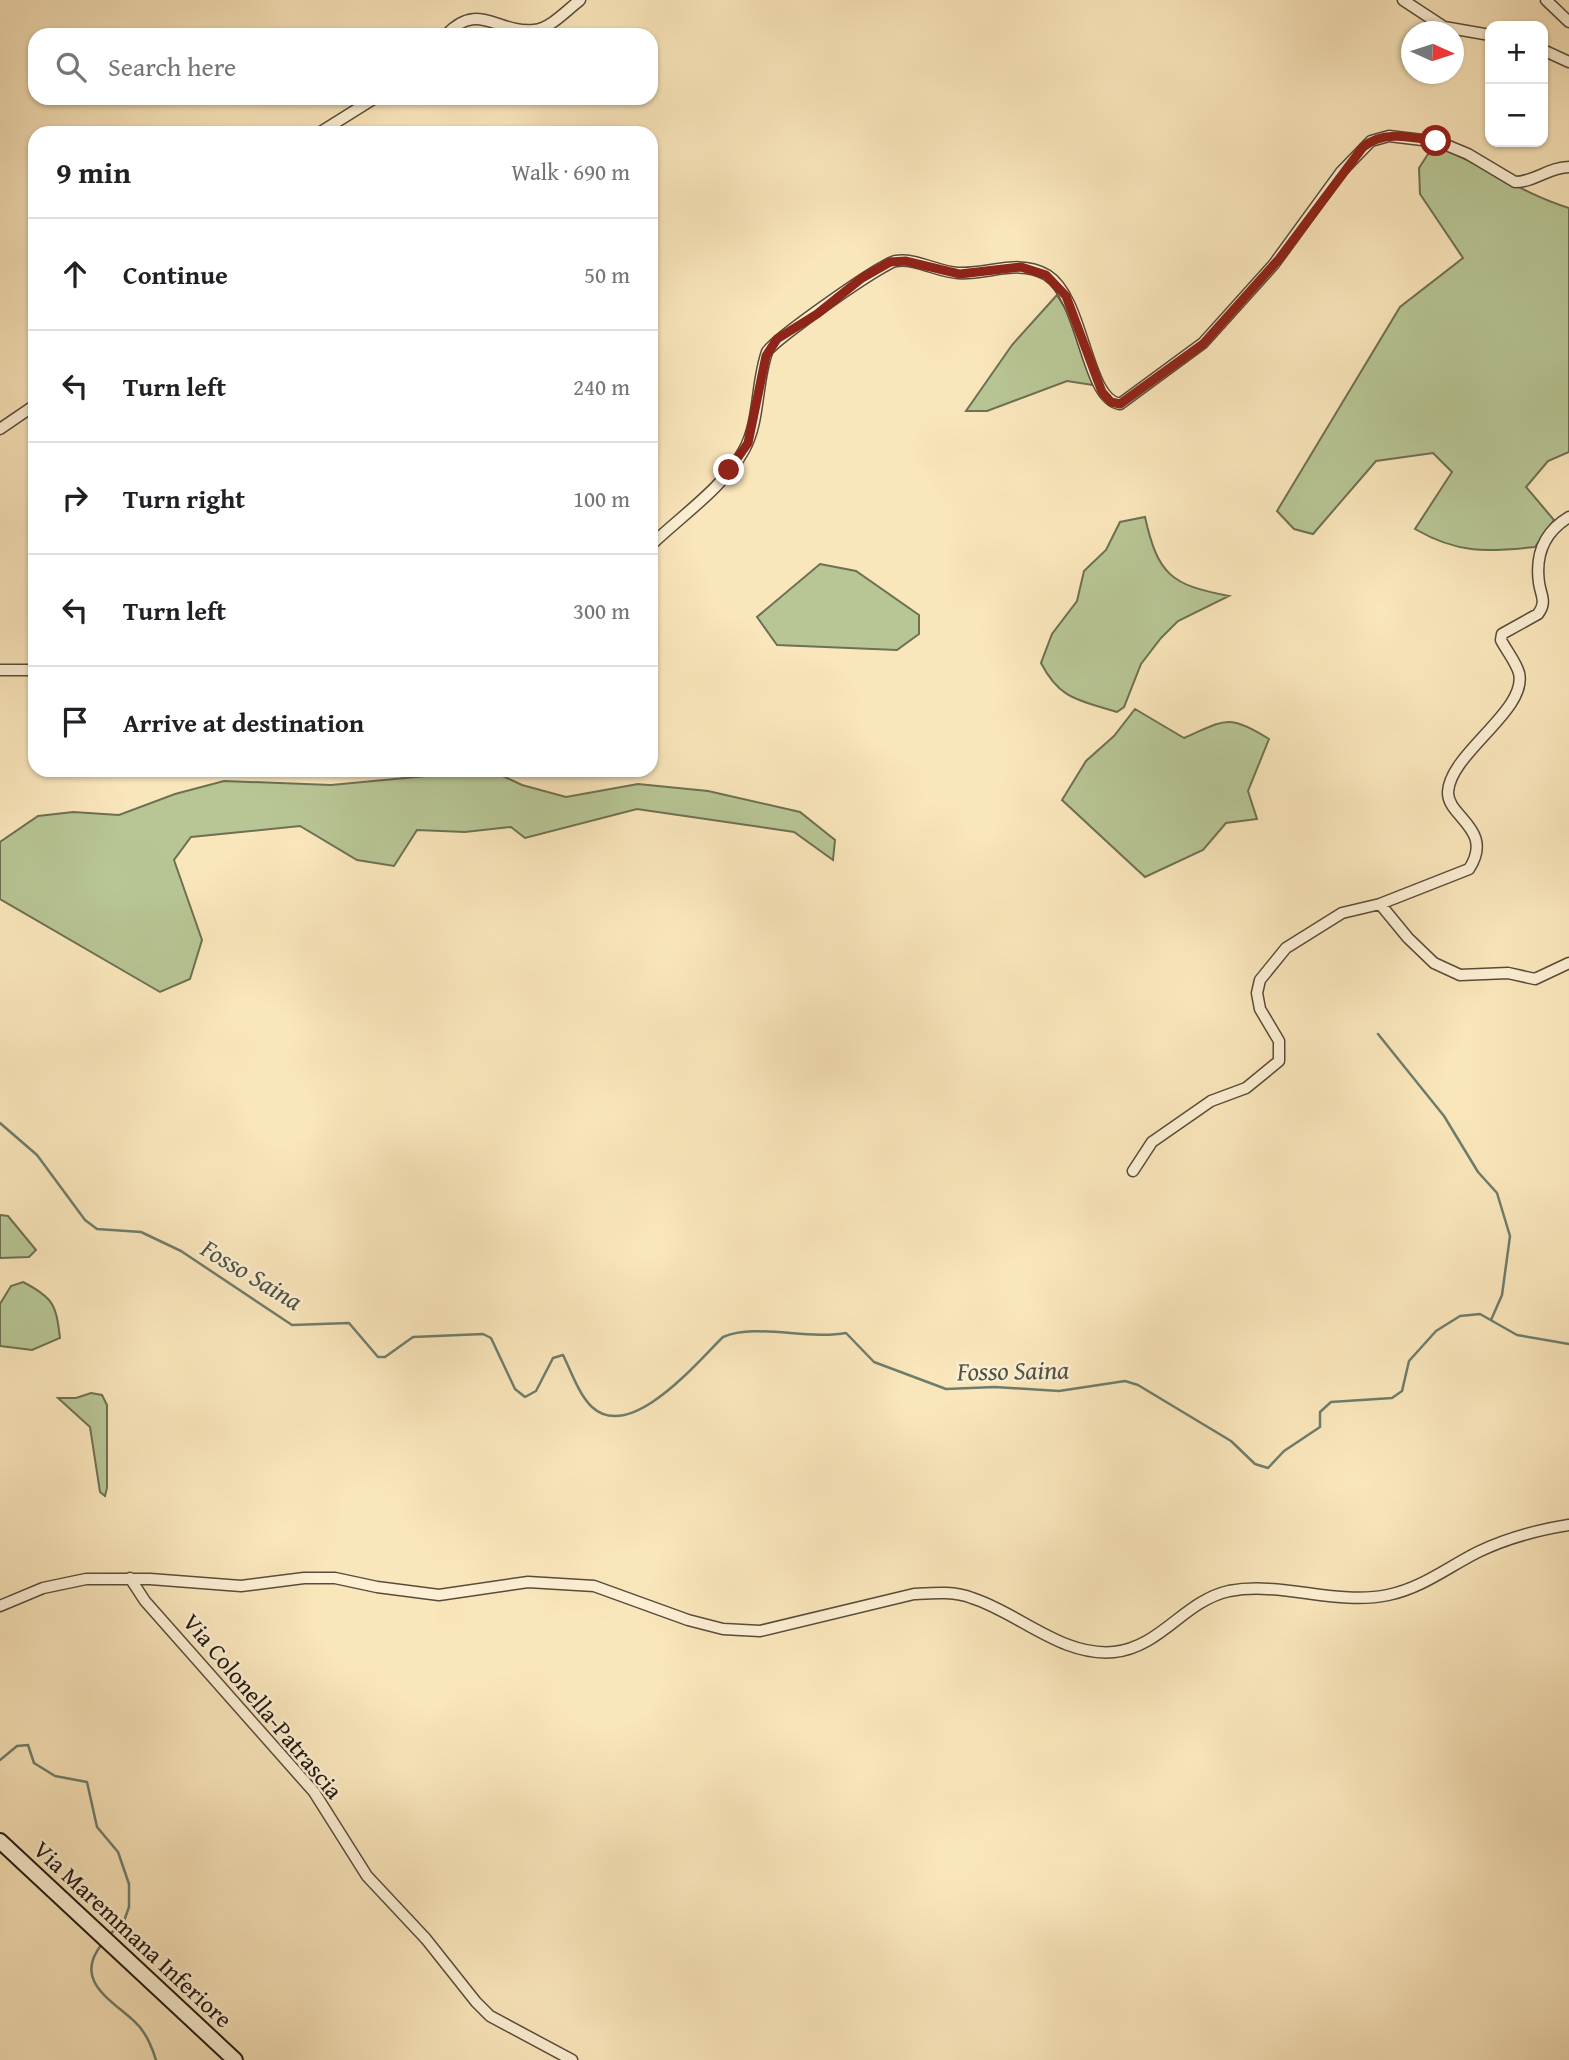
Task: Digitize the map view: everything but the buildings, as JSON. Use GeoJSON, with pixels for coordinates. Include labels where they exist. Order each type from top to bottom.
{"type":"FeatureCollection","features":[{"type":"Feature","properties":{"kind":"main road","name":"Via Maremmana Inferiore"},"geometry":{"type":"LineString","coordinates":[[0,1841],[234,2060]]}},
{"type":"Feature","properties":{"kind":"street"},"geometry":{"type":"LineString","coordinates":[[541,28],[580,0]]}},
{"type":"Feature","properties":{"kind":"street"},"geometry":{"type":"LineString","coordinates":[[1403,0],[1444,27],[1485,34]]}},
{"type":"Feature","properties":{"kind":"street"},"geometry":{"type":"LineString","coordinates":[[1546,0],[1569,22]]}},
{"type":"Feature","properties":{"kind":"street"},"geometry":{"type":"LineString","coordinates":[[453,28],[458,23],[474,18],[516,28]]}},
{"type":"Feature","properties":{"kind":"street"},"geometry":{"type":"LineString","coordinates":[[1548,52],[1569,62]]}},
{"type":"Feature","properties":{"kind":"street"},"geometry":{"type":"LineString","coordinates":[[331,126],[364,105]]}},
{"type":"Feature","properties":{"kind":"street"},"geometry":{"type":"LineString","coordinates":[[658,538],[725,474],[742,453],[749,438],[766,356],[772,344],[825,308],[862,278],[890,262],[906,261],[960,274],[1021,267],[1046,275],[1063,292],[1074,313],[1102,392],[1111,402],[1120,404],[1203,344],[1279,259],[1341,172],[1371,141],[1389,136],[1443,143],[1516,182],[1526,182],[1555,169],[1569,167]]}},
{"type":"Feature","properties":{"kind":"street"},"geometry":{"type":"LineString","coordinates":[[0,429],[28,410]]}},
{"type":"Feature","properties":{"kind":"street"},"geometry":{"type":"LineString","coordinates":[[1133,1171],[1152,1142],[1211,1101],[1246,1088],[1279,1060],[1279,1041],[1260,1009],[1257,993],[1260,980],[1286,948],[1342,913],[1380,904],[1424,885],[1461,875],[1474,862],[1477,848],[1473,834],[1450,800],[1448,792],[1453,775],[1471,750],[1496,725],[1517,691],[1520,676],[1501,640],[1502,634],[1538,614],[1542,609],[1544,598],[1538,571],[1542,542],[1551,530],[1569,517]]}},
{"type":"Feature","properties":{"kind":"street"},"geometry":{"type":"LineString","coordinates":[[0,670],[28,670]]}},
{"type":"Feature","properties":{"kind":"street"},"geometry":{"type":"LineString","coordinates":[[1380,904],[1408,938],[1434,963],[1460,975],[1508,973],[1535,979],[1569,963]]}},
{"type":"Feature","properties":{"kind":"street"},"geometry":{"type":"LineString","coordinates":[[0,1606],[43,1588],[86,1578],[130,1578],[241,1586],[304,1578],[335,1578],[439,1595],[528,1582],[594,1587],[723,1629],[760,1631],[893,1598],[939,1592],[971,1597],[1059,1641],[1087,1649],[1113,1652],[1147,1642],[1197,1602],[1229,1591],[1292,1590],[1359,1597],[1391,1594],[1435,1578],[1478,1552],[1514,1537],[1569,1525]]}},
{"type":"Feature","properties":{"kind":"street","name":"Via Colonella-Patrascia"},"geometry":{"type":"LineString","coordinates":[[130,1578],[145,1601],[314,1792],[367,1876],[426,1939],[476,2003],[490,2016],[572,2060]]}},
{"type":"Feature","properties":{"kind":"green space"},"geometry":{"type":"Polygon","coordinates":[[[1434,145],[1533,194],[1569,208],[1569,452],[1548,461],[1526,487],[1554,520],[1535,547],[1487,550],[1459,547],[1415,529],[1452,472],[1433,453],[1376,461],[1313,534],[1294,529],[1277,511],[1400,307],[1463,258],[1420,194],[1419,168],[1434,145]]]}},
{"type":"Feature","properties":{"kind":"green space"},"geometry":{"type":"Polygon","coordinates":[[[1057,295],[1076,326],[1093,385],[1067,381],[987,411],[966,411],[1012,345],[1057,295]]]}},
{"type":"Feature","properties":{"kind":"green space"},"geometry":{"type":"Polygon","coordinates":[[[1145,517],[1155,552],[1170,574],[1193,587],[1229,596],[1178,621],[1161,638],[1141,664],[1124,707],[1117,712],[1081,701],[1063,692],[1041,663],[1052,634],[1077,601],[1084,571],[1106,550],[1120,522],[1145,517]]]}},
{"type":"Feature","properties":{"kind":"green space"},"geometry":{"type":"Polygon","coordinates":[[[820,564],[856,571],[919,615],[919,634],[897,650],[777,645],[757,617],[820,564]]]}},
{"type":"Feature","properties":{"kind":"green space"},"geometry":{"type":"Polygon","coordinates":[[[1135,709],[1184,738],[1226,722],[1244,725],[1269,739],[1248,791],[1257,819],[1226,823],[1203,850],[1145,877],[1062,800],[1086,761],[1114,736],[1135,709]]]}},
{"type":"Feature","properties":{"kind":"green space"},"geometry":{"type":"Polygon","coordinates":[[[416,777],[505,777],[522,785],[566,797],[638,784],[708,791],[800,812],[835,840],[833,860],[794,832],[637,809],[525,838],[511,827],[465,832],[417,830],[394,866],[357,860],[300,826],[191,837],[174,860],[202,940],[190,979],[160,992],[0,899],[0,842],[38,816],[73,812],[119,815],[175,794],[224,781],[331,785],[416,777]]]}},
{"type":"Feature","properties":{"kind":"green space"},"geometry":{"type":"Polygon","coordinates":[[[0,1215],[8,1216],[36,1250],[29,1257],[0,1258],[0,1215]]]}},
{"type":"Feature","properties":{"kind":"green space"},"geometry":{"type":"Polygon","coordinates":[[[23,1282],[41,1293],[52,1304],[59,1327],[60,1338],[32,1350],[0,1346],[0,1304],[11,1286],[23,1282]]]}},
{"type":"Feature","properties":{"kind":"green space"},"geometry":{"type":"Polygon","coordinates":[[[91,1393],[102,1395],[107,1405],[105,1496],[100,1492],[90,1427],[58,1398],[76,1398],[91,1393]]]}},
{"type":"Feature","properties":{"kind":"waterway"},"geometry":{"type":"LineString","coordinates":[[1378,1034],[1444,1116],[1478,1172],[1497,1193],[1510,1236],[1502,1295],[1491,1320]]}},
{"type":"Feature","properties":{"kind":"waterway","name":"Fosso Saina"},"geometry":{"type":"LineString","coordinates":[[0,1123],[37,1155],[85,1220],[97,1229],[141,1232],[181,1251],[292,1325],[349,1323],[378,1357],[385,1357],[413,1337],[483,1334],[491,1338],[515,1389],[525,1397],[536,1391],[553,1358],[563,1355],[587,1402],[608,1415],[625,1415],[662,1395],[723,1337],[750,1331],[815,1335],[846,1333],[874,1362],[946,1389],[995,1387],[1059,1391],[1125,1381],[1138,1385],[1231,1441],[1255,1464],[1268,1468],[1284,1451],[1320,1427],[1320,1412],[1331,1402],[1392,1398],[1402,1391],[1409,1361],[1436,1331],[1460,1316],[1480,1314],[1517,1335],[1569,1344]]}},
{"type":"Feature","properties":{"kind":"waterway","name":"Fosso Saina"},"geometry":{"type":"LineString","coordinates":[[0,1760],[17,1746],[28,1745],[34,1763],[55,1776],[87,1782],[97,1827],[118,1852],[129,1884],[129,1907],[124,1921],[108,1936]]}},
{"type":"Feature","properties":{"kind":"waterway","name":"Fosso Saina"},"geometry":{"type":"LineString","coordinates":[[102,1944],[94,1957],[91,1969],[93,1979],[99,1989],[142,2030],[156,2060]]}},
{"type":"Feature","properties":{"kind":"route"},"geometry":{"type":"LineString","coordinates":[[729,470],[748,443],[770,346],[825,308],[862,278],[887,263],[906,261],[937,271],[960,274],[1021,267],[1046,275],[1054,281],[1069,302],[1102,392],[1111,402],[1120,404],[1203,344],[1279,259],[1330,187],[1363,147],[1376,138],[1387,136],[1436,141]]}}]}
